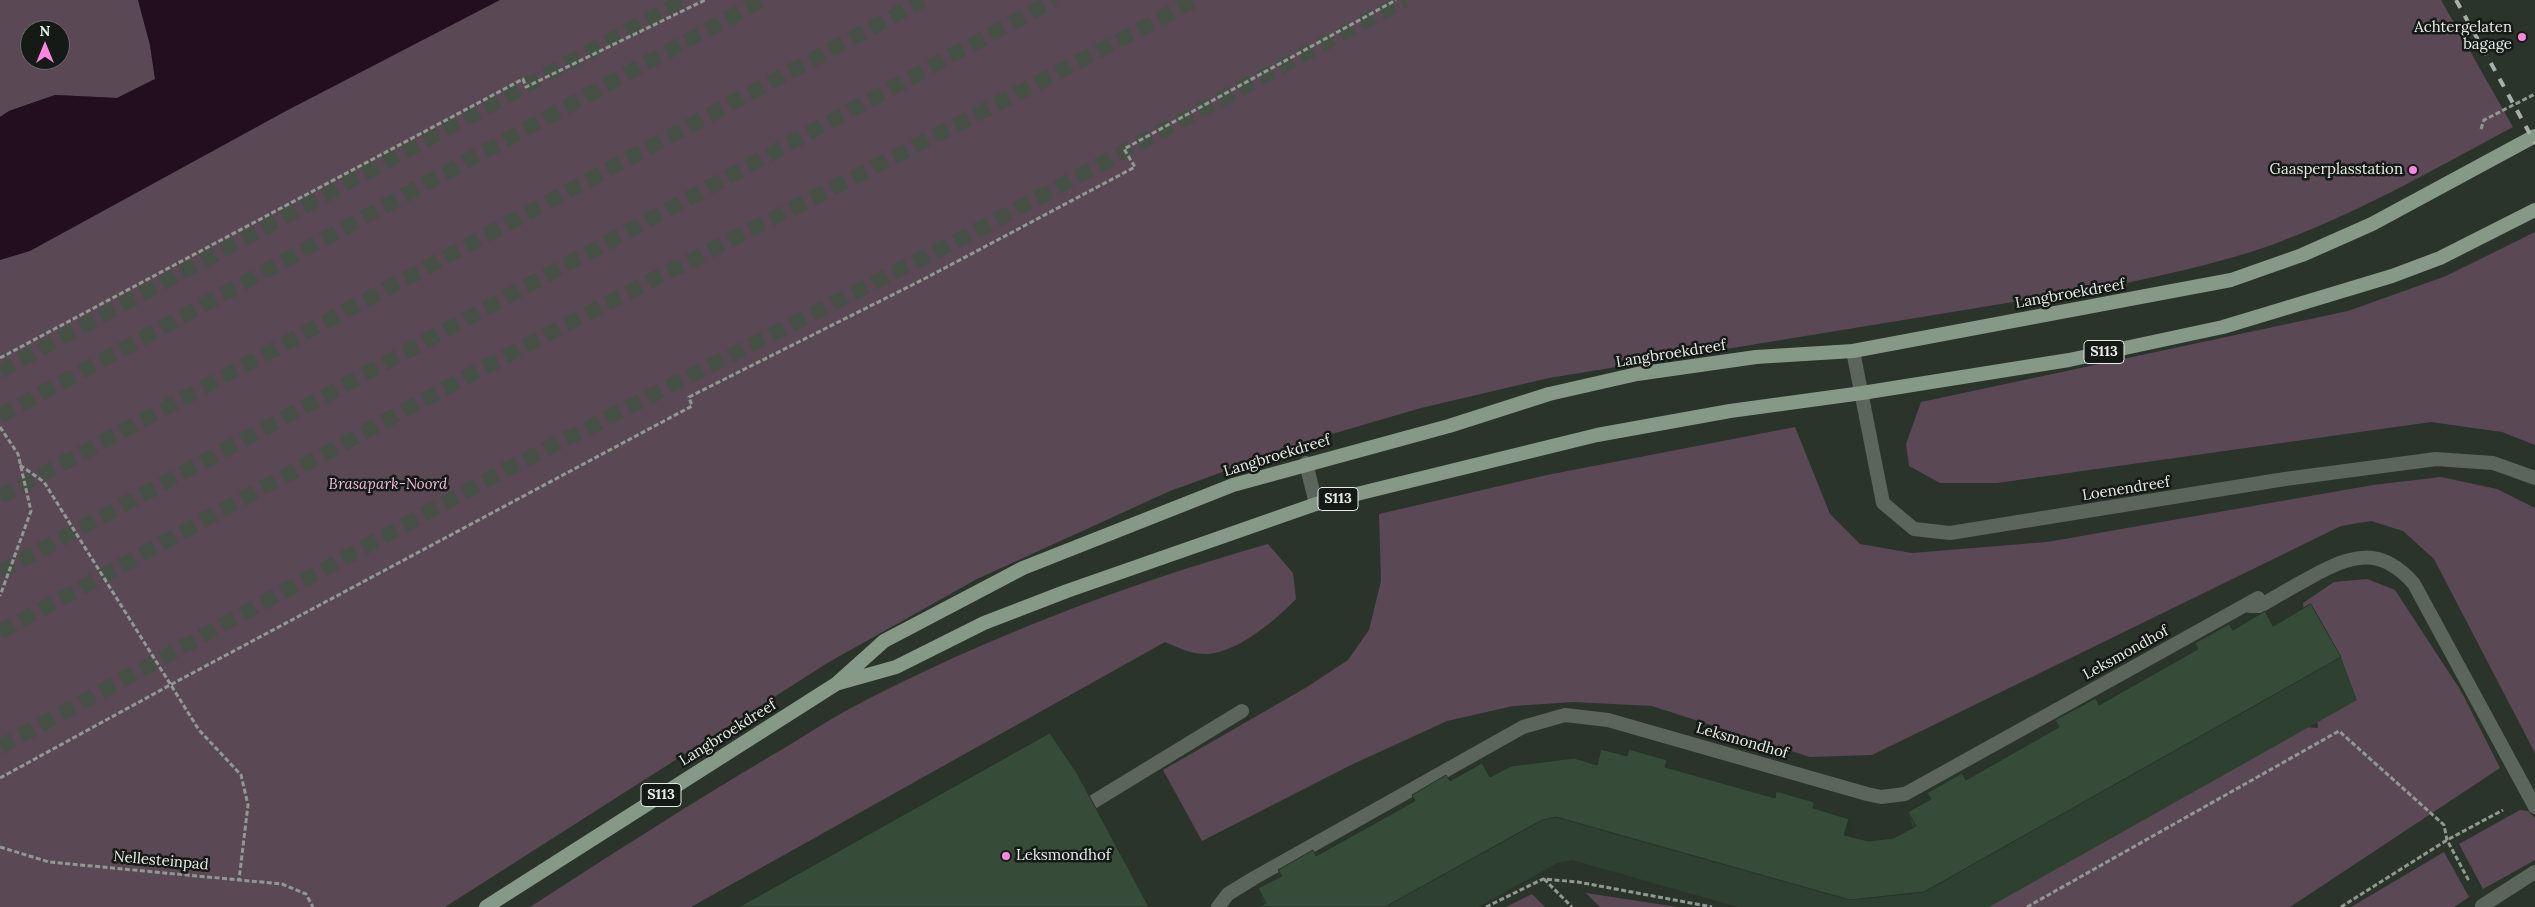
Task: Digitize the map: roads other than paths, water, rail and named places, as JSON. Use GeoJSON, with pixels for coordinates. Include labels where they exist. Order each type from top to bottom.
{"type":"FeatureCollection","features":[{"type":"Feature","properties":{"kind":"main road","name":"Langbroekdreef"},"geometry":{"type":"LineString","coordinates":[[486,907],[836,684],[884,641],[1023,568],[1233,485],[1306,463],[1449,426],[1548,394],[1637,374],[1756,357],[1853,351],[2231,280],[2302,255],[2372,224],[2535,136]]}},
{"type":"Feature","properties":{"kind":"main road","name":"Langbroekdreef"},"geometry":{"type":"LineString","coordinates":[[836,684],[896,667],[984,623],[1067,591],[1316,504],[1597,435],[1730,410],[1862,393],[2069,360],[2223,327],[2392,276],[2440,258],[2535,210]]}},
{"type":"Feature","properties":{"kind":"street","name":"Loenendreef"},"geometry":{"type":"LineString","coordinates":[[1853,351],[1883,502],[1914,529],[1950,534],[2275,481],[2436,459],[2493,463],[2535,478]]}},
{"type":"Feature","properties":{"kind":"street"},"geometry":{"type":"LineString","coordinates":[[1306,463],[1316,504]]}},
{"type":"Feature","properties":{"kind":"street"},"geometry":{"type":"LineString","coordinates":[[2243,606],[2260,606],[2334,564],[2356,557],[2374,557],[2402,570],[2414,584],[2532,801]]}},
{"type":"Feature","properties":{"kind":"street","name":"Leksmondhof"},"geometry":{"type":"LineString","coordinates":[[1218,907],[1228,894],[1254,878],[1523,727],[1540,721],[1565,716],[1608,720],[1867,794],[1893,796],[1922,786],[2258,598]]}},
{"type":"Feature","properties":{"kind":"street"},"geometry":{"type":"LineString","coordinates":[[1088,805],[1242,711]]}},
{"type":"Feature","properties":{"kind":"street"},"geometry":{"type":"LineString","coordinates":[[2482,906],[2535,872]]}},
{"type":"Feature","properties":{"kind":"tunnel"},"geometry":{"type":"LineString","coordinates":[[0,371],[684,0]]}},
{"type":"Feature","properties":{"kind":"tunnel"},"geometry":{"type":"LineString","coordinates":[[0,416],[762,0]]}},
{"type":"Feature","properties":{"kind":"tunnel"},"geometry":{"type":"LineString","coordinates":[[0,497],[923,0]]}},
{"type":"Feature","properties":{"kind":"tunnel"},"geometry":{"type":"LineString","coordinates":[[0,572],[1054,0]]}},
{"type":"Feature","properties":{"kind":"tunnel"},"geometry":{"type":"LineString","coordinates":[[0,632],[506,356],[1042,81],[1195,0]]}},
{"type":"Feature","properties":{"kind":"tunnel"},"geometry":{"type":"LineString","coordinates":[[0,747],[505,470],[989,224],[1405,0]]}},
{"type":"Feature","properties":{"kind":"railway"},"geometry":{"type":"LineString","coordinates":[[2456,0],[2535,143]]}},
{"type":"Feature","properties":{"kind":"place","name":"Achtergelaten bagage"},"geometry":{"type":"Point","coordinates":[2522,37]}},
{"type":"Feature","properties":{"kind":"place","name":"Gaasperplasstation"},"geometry":{"type":"Point","coordinates":[2413,170]}},
{"type":"Feature","properties":{"kind":"place","name":"Leksmondhof"},"geometry":{"type":"Point","coordinates":[1006,856]}},
{"type":"Feature","properties":{"kind":"park label","name":"Brasapark-Noord"},"geometry":{"type":"Point","coordinates":[388,485]}}]}
